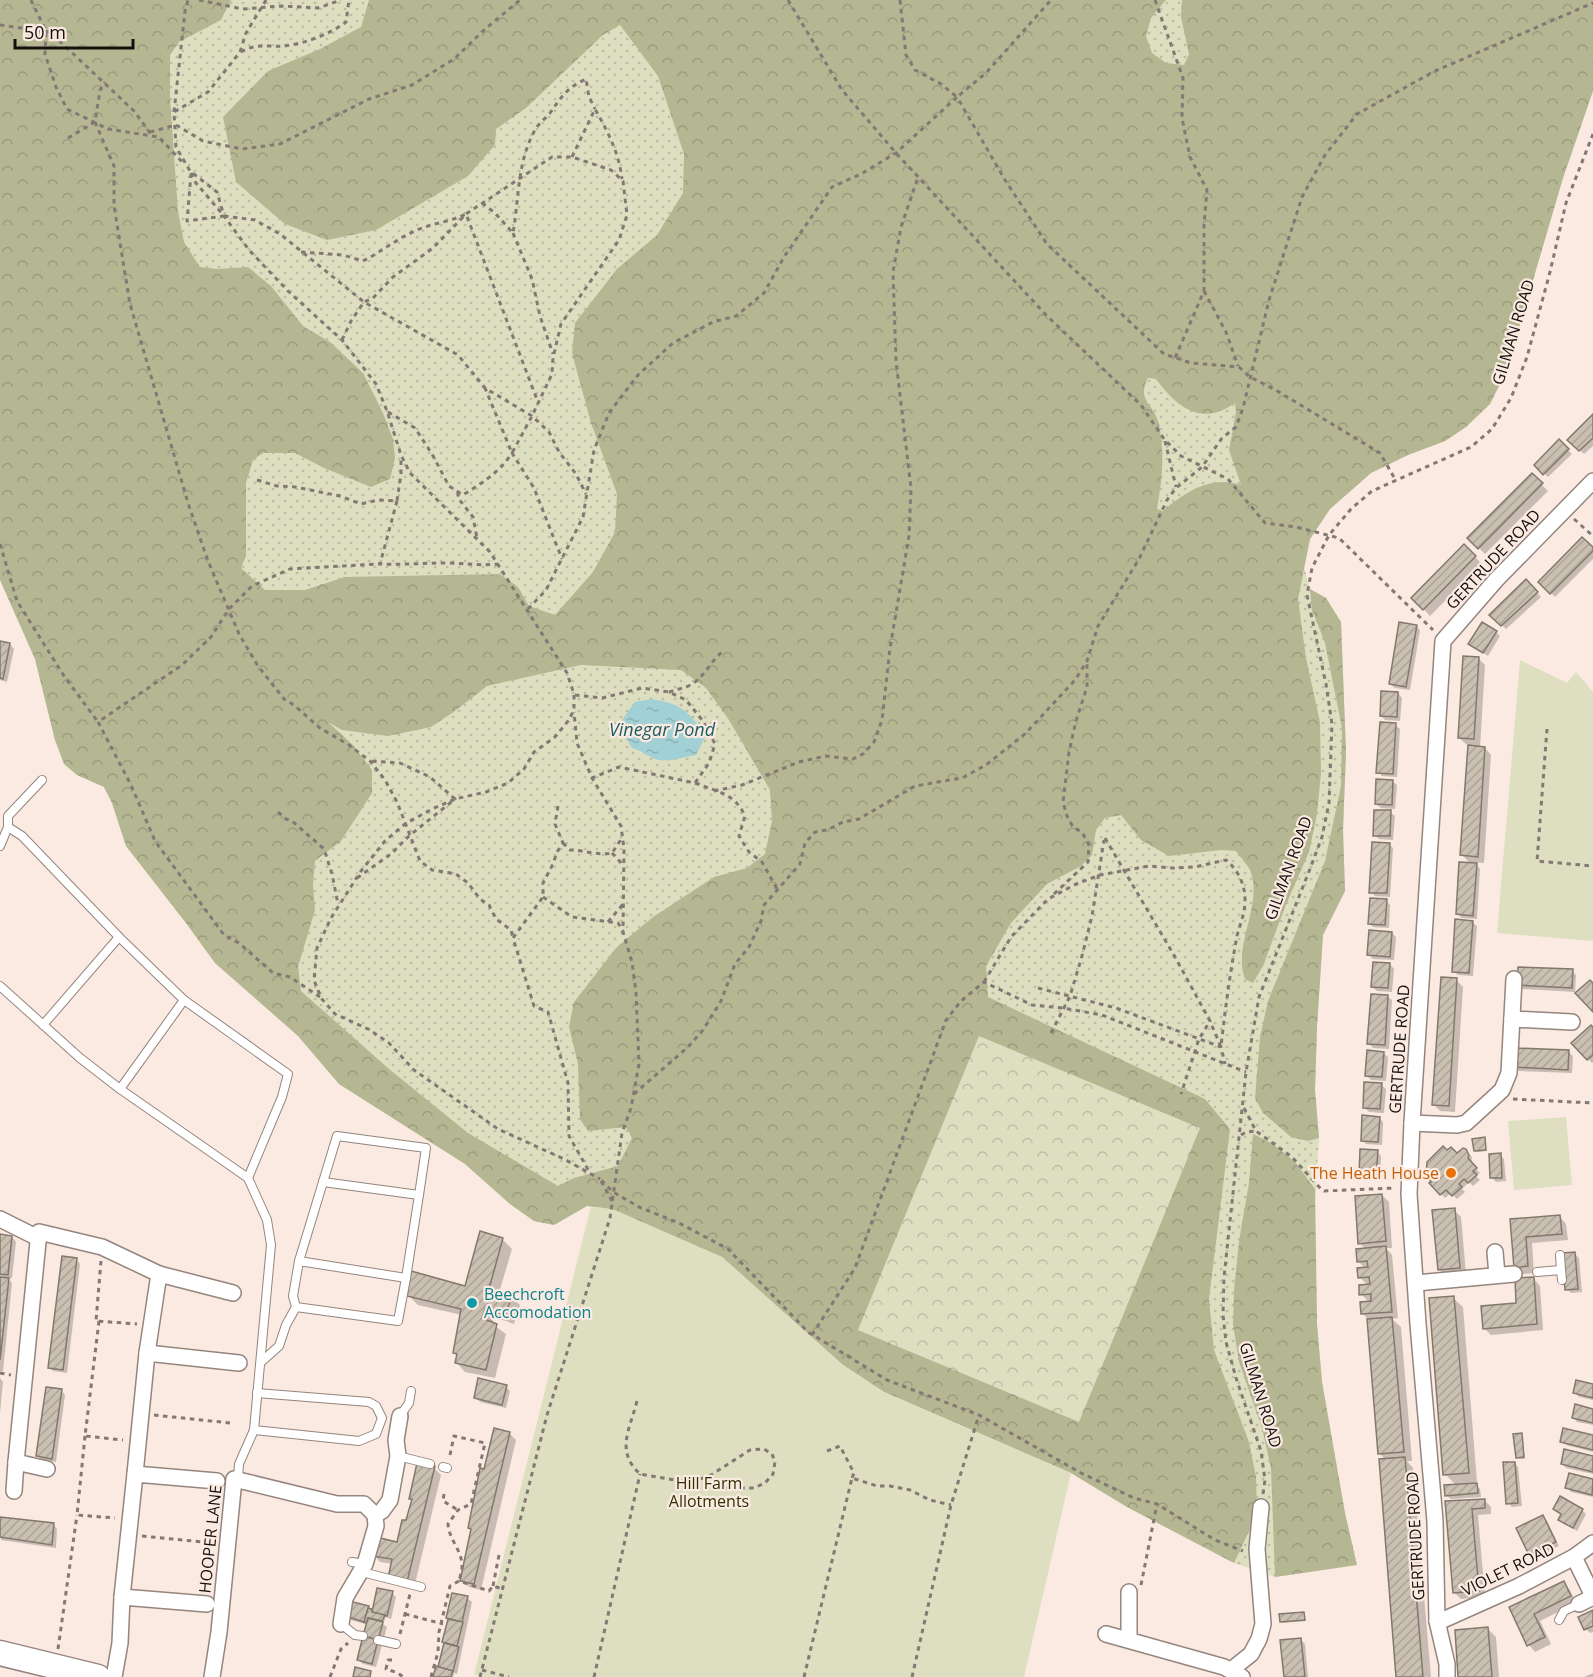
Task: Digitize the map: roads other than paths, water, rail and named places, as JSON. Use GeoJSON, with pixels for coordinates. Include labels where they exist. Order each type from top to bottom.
{"type":"FeatureCollection","features":[{"type":"Feature","properties":{"kind":"main road"},"geometry":{"type":"LineString","coordinates":[[0,1653],[98,1677]]}},
{"type":"Feature","properties":{"kind":"street","name":"GERTRUDE ROAD"},"geometry":{"type":"LineString","coordinates":[[1447,1677],[1447,1664],[1437,1621],[1435,1521],[1409,1188],[1443,641],[1496,580],[1593,481]]}},
{"type":"Feature","properties":{"kind":"street"},"geometry":{"type":"LineString","coordinates":[[1412,1123],[1456,1125],[1466,1123],[1502,1090],[1509,1073],[1514,979]]}},
{"type":"Feature","properties":{"kind":"street"},"geometry":{"type":"LineString","coordinates":[[1512,1019],[1572,1022]]}},
{"type":"Feature","properties":{"kind":"street"},"geometry":{"type":"LineString","coordinates":[[0,1219],[38,1238]]}},
{"type":"Feature","properties":{"kind":"street"},"geometry":{"type":"LineString","coordinates":[[14,1491],[39,1232],[102,1247],[159,1274],[234,1293]]}},
{"type":"Feature","properties":{"kind":"street"},"geometry":{"type":"LineString","coordinates":[[1496,1252],[1497,1275]]}},
{"type":"Feature","properties":{"kind":"street"},"geometry":{"type":"LineString","coordinates":[[114,1677],[120,1643],[122,1597],[140,1413],[159,1274]]}},
{"type":"Feature","properties":{"kind":"street"},"geometry":{"type":"LineString","coordinates":[[1416,1283],[1517,1274]]}},
{"type":"Feature","properties":{"kind":"street"},"geometry":{"type":"LineString","coordinates":[[147,1353],[239,1363]]}},
{"type":"Feature","properties":{"kind":"street"},"geometry":{"type":"LineString","coordinates":[[341,1624],[345,1598],[376,1526],[375,1515],[382,1511],[390,1500],[398,1456],[396,1440],[400,1416]]}},
{"type":"Feature","properties":{"kind":"street"},"geometry":{"type":"LineString","coordinates":[[16,1462],[47,1469]]}},
{"type":"Feature","properties":{"kind":"street"},"geometry":{"type":"LineString","coordinates":[[135,1474],[217,1481]]}},
{"type":"Feature","properties":{"kind":"street","name":"HOOPER LANE"},"geometry":{"type":"LineString","coordinates":[[212,1677],[234,1479],[337,1504],[364,1504],[375,1515]]}},
{"type":"Feature","properties":{"kind":"street"},"geometry":{"type":"LineString","coordinates":[[1106,1634],[1237,1674],[1259,1639],[1263,1624],[1257,1549],[1261,1508]]}},
{"type":"Feature","properties":{"kind":"street","name":"VIOLET ROAD"},"geometry":{"type":"LineString","coordinates":[[1437,1621],[1519,1586],[1574,1557],[1593,1543]]}},
{"type":"Feature","properties":{"kind":"street"},"geometry":{"type":"LineString","coordinates":[[1574,1557],[1588,1599]]}},
{"type":"Feature","properties":{"kind":"street"},"geometry":{"type":"LineString","coordinates":[[1129,1592],[1129,1640]]}},
{"type":"Feature","properties":{"kind":"street"},"geometry":{"type":"LineString","coordinates":[[122,1597],[207,1604]]}},
{"type":"Feature","properties":{"kind":"lane"},"geometry":{"type":"LineString","coordinates":[[0,846],[8,827],[8,816],[42,780]]}},
{"type":"Feature","properties":{"kind":"lane"},"geometry":{"type":"LineString","coordinates":[[8,827],[22,836],[119,937],[184,1000],[288,1074],[282,1097],[248,1178]]}},
{"type":"Feature","properties":{"kind":"lane"},"geometry":{"type":"LineString","coordinates":[[43,1025],[119,937]]}},
{"type":"Feature","properties":{"kind":"lane"},"geometry":{"type":"LineString","coordinates":[[0,986],[80,1058],[120,1089],[248,1178],[267,1220],[271,1245],[254,1430],[239,1464],[238,1479]]}},
{"type":"Feature","properties":{"kind":"lane"},"geometry":{"type":"LineString","coordinates":[[120,1089],[184,1000]]}},
{"type":"Feature","properties":{"kind":"lane"},"geometry":{"type":"LineString","coordinates":[[261,1362],[279,1346],[286,1325],[296,1307],[293,1296],[299,1261],[337,1136],[426,1148],[398,1321],[296,1307]]}},
{"type":"Feature","properties":{"kind":"lane"},"geometry":{"type":"LineString","coordinates":[[323,1182],[419,1195]]}},
{"type":"Feature","properties":{"kind":"lane"},"geometry":{"type":"LineString","coordinates":[[1560,1255],[1562,1280]]}},
{"type":"Feature","properties":{"kind":"lane"},"geometry":{"type":"LineString","coordinates":[[299,1261],[406,1278]]}},
{"type":"Feature","properties":{"kind":"lane"},"geometry":{"type":"LineString","coordinates":[[1537,1272],[1561,1270]]}},
{"type":"Feature","properties":{"kind":"lane"},"geometry":{"type":"LineString","coordinates":[[400,1416],[409,1402],[411,1391]]}},
{"type":"Feature","properties":{"kind":"lane"},"geometry":{"type":"LineString","coordinates":[[254,1430],[359,1441],[376,1434],[382,1423],[376,1406],[369,1402],[257,1393]]}},
{"type":"Feature","properties":{"kind":"lane"},"geometry":{"type":"LineString","coordinates":[[398,1456],[430,1464]]}},
{"type":"Feature","properties":{"kind":"lane"},"geometry":{"type":"LineString","coordinates":[[360,1566],[421,1587]]}},
{"type":"Feature","properties":{"kind":"lane"},"geometry":{"type":"LineString","coordinates":[[1559,1620],[1564,1611],[1588,1599]]}},
{"type":"Feature","properties":{"kind":"lane"},"geometry":{"type":"LineString","coordinates":[[341,1624],[355,1635],[363,1636]]}},
{"type":"Feature","properties":{"kind":"lane"},"geometry":{"type":"LineString","coordinates":[[378,1640],[398,1643]]}},
{"type":"Feature","properties":{"kind":"water","name":"Vinegar Pond"},"geometry":{"type":"Polygon","coordinates":[[[651,699],[677,706],[699,726],[706,735],[696,755],[660,760],[632,748],[625,736],[622,720],[635,702],[651,699]]]}},
{"type":"Feature","properties":{"kind":"place","name":"The Heath House"},"geometry":{"type":"Point","coordinates":[1451,1173]}},
{"type":"Feature","properties":{"kind":"place","name":"Beechcroft Accomodation"},"geometry":{"type":"Point","coordinates":[472,1303]}},
{"type":"Feature","properties":{"kind":"park label","name":"Hill Farm Allotments"},"geometry":{"type":"Point","coordinates":[709,1492]}}]}
